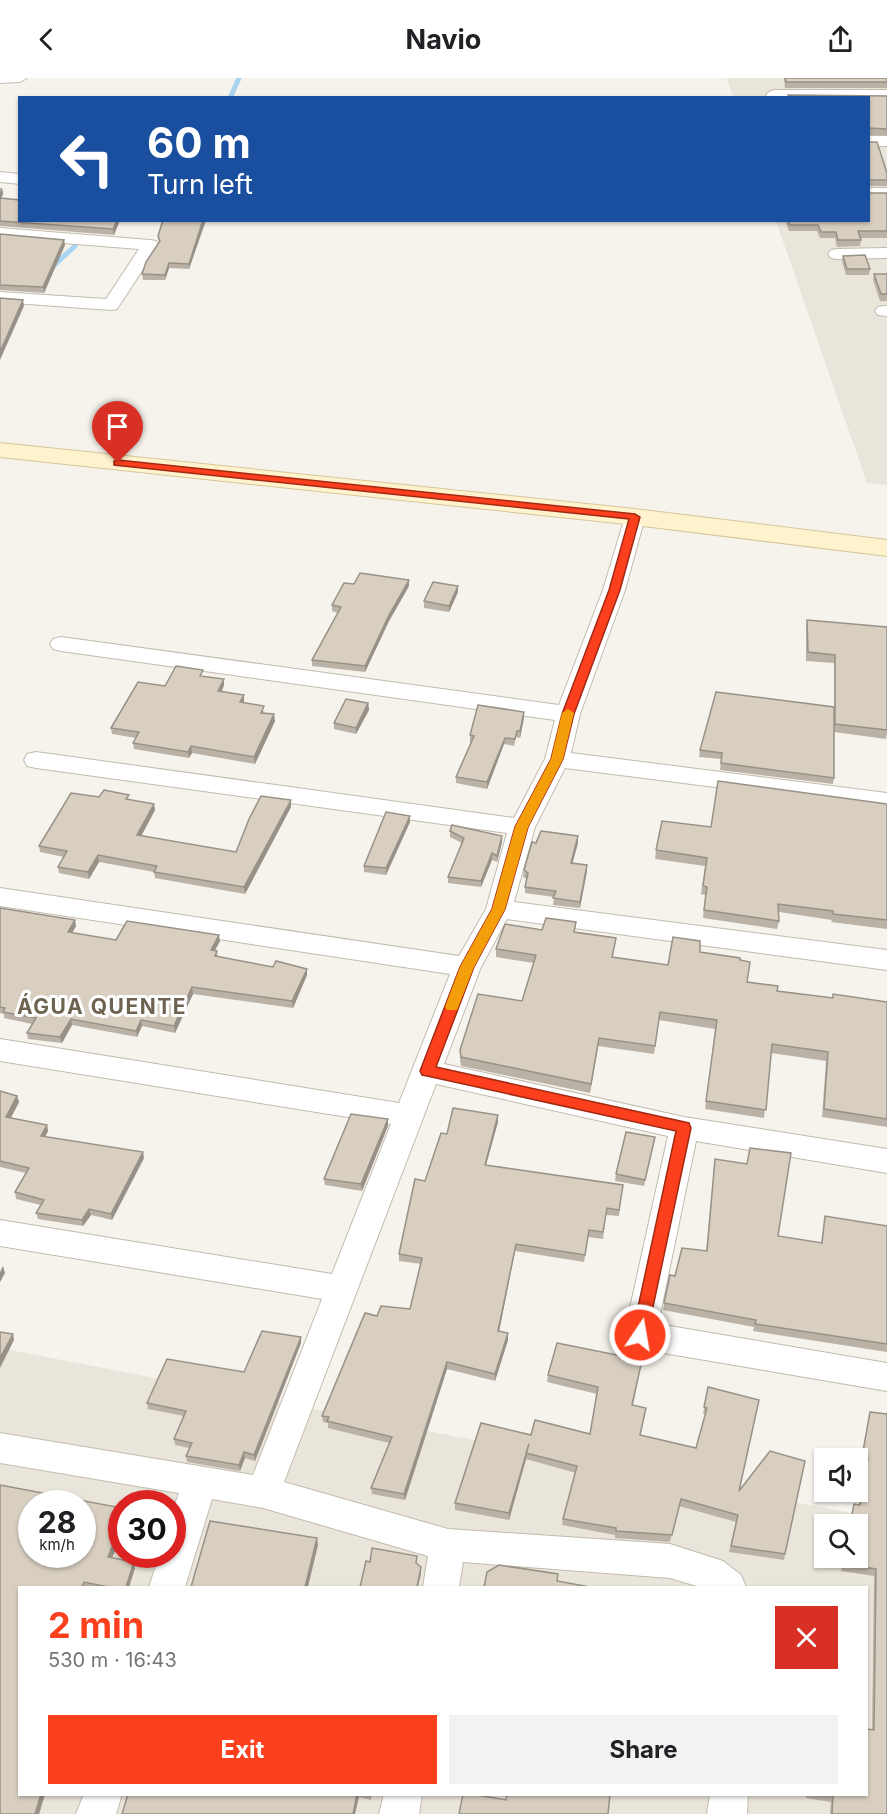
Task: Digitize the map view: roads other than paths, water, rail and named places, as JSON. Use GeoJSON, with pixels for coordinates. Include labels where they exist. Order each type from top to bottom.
{"type":"FeatureCollection","features":[{"type":"Feature","properties":{"kind":"main road"},"geometry":{"type":"LineString","coordinates":[[0,450],[635,517],[887,548]]}},
{"type":"Feature","properties":{"kind":"street"},"geometry":{"type":"LineString","coordinates":[[0,79],[20,78]]}},
{"type":"Feature","properties":{"kind":"street"},"geometry":{"type":"LineString","coordinates":[[774,95],[887,95]]}},
{"type":"Feature","properties":{"kind":"street"},"geometry":{"type":"LineString","coordinates":[[870,141],[887,141]]}},
{"type":"Feature","properties":{"kind":"street"},"geometry":{"type":"LineString","coordinates":[[0,177],[18,179]]}},
{"type":"Feature","properties":{"kind":"street"},"geometry":{"type":"LineString","coordinates":[[870,193],[887,193]]}},
{"type":"Feature","properties":{"kind":"street"},"geometry":{"type":"LineString","coordinates":[[0,233],[150,245],[111,305],[0,297]]}},
{"type":"Feature","properties":{"kind":"street"},"geometry":{"type":"LineString","coordinates":[[837,254],[887,253]]}},
{"type":"Feature","properties":{"kind":"street"},"geometry":{"type":"LineString","coordinates":[[263,1492],[467,967],[499,909],[522,827],[557,759],[568,714],[614,590],[635,517]]}},
{"type":"Feature","properties":{"kind":"street"},"geometry":{"type":"LineString","coordinates":[[61,644],[568,714]]}},
{"type":"Feature","properties":{"kind":"street"},"geometry":{"type":"LineString","coordinates":[[557,759],[887,801]]}},
{"type":"Feature","properties":{"kind":"street"},"geometry":{"type":"LineString","coordinates":[[36,760],[522,827]]}},
{"type":"Feature","properties":{"kind":"street"},"geometry":{"type":"LineString","coordinates":[[0,897],[467,967]]}},
{"type":"Feature","properties":{"kind":"street"},"geometry":{"type":"LineString","coordinates":[[499,909],[887,960]]}},
{"type":"Feature","properties":{"kind":"street"},"geometry":{"type":"LineString","coordinates":[[0,1050],[409,1116]]}},
{"type":"Feature","properties":{"kind":"street"},"geometry":{"type":"LineString","coordinates":[[427,1071],[684,1128],[887,1161]]}},
{"type":"Feature","properties":{"kind":"street"},"geometry":{"type":"LineString","coordinates":[[684,1128],[640,1335],[887,1377]]}},
{"type":"Feature","properties":{"kind":"street"},"geometry":{"type":"LineString","coordinates":[[0,1233],[341,1289]]}},
{"type":"Feature","properties":{"kind":"street"},"geometry":{"type":"LineString","coordinates":[[0,1448],[263,1492],[448,1545],[670,1561],[710,1573],[727,1586]]}},
{"type":"Feature","properties":{"kind":"street"},"geometry":{"type":"LineString","coordinates":[[167,1586],[200,1481]]}},
{"type":"Feature","properties":{"kind":"street"},"geometry":{"type":"LineString","coordinates":[[441,1586],[448,1545]]}},
{"type":"Feature","properties":{"kind":"street"},"geometry":{"type":"LineString","coordinates":[[96,1814],[102,1796]]}},
{"type":"Feature","properties":{"kind":"street"},"geometry":{"type":"LineString","coordinates":[[399,1814],[403,1796]]}},
{"type":"Feature","properties":{"kind":"street"},"geometry":{"type":"LineString","coordinates":[[727,1814],[729,1796]]}},
{"type":"Feature","properties":{"kind":"waterway"},"geometry":{"type":"LineString","coordinates":[[231,96],[239,78]]}},
{"type":"Feature","properties":{"kind":"waterway"},"geometry":{"type":"LineString","coordinates":[[49,270],[75,246]]}},
{"type":"Feature","properties":{"kind":"district","name":"ÁGUA QUENTE"},"geometry":{"type":"Point","coordinates":[102,1006]}}]}
